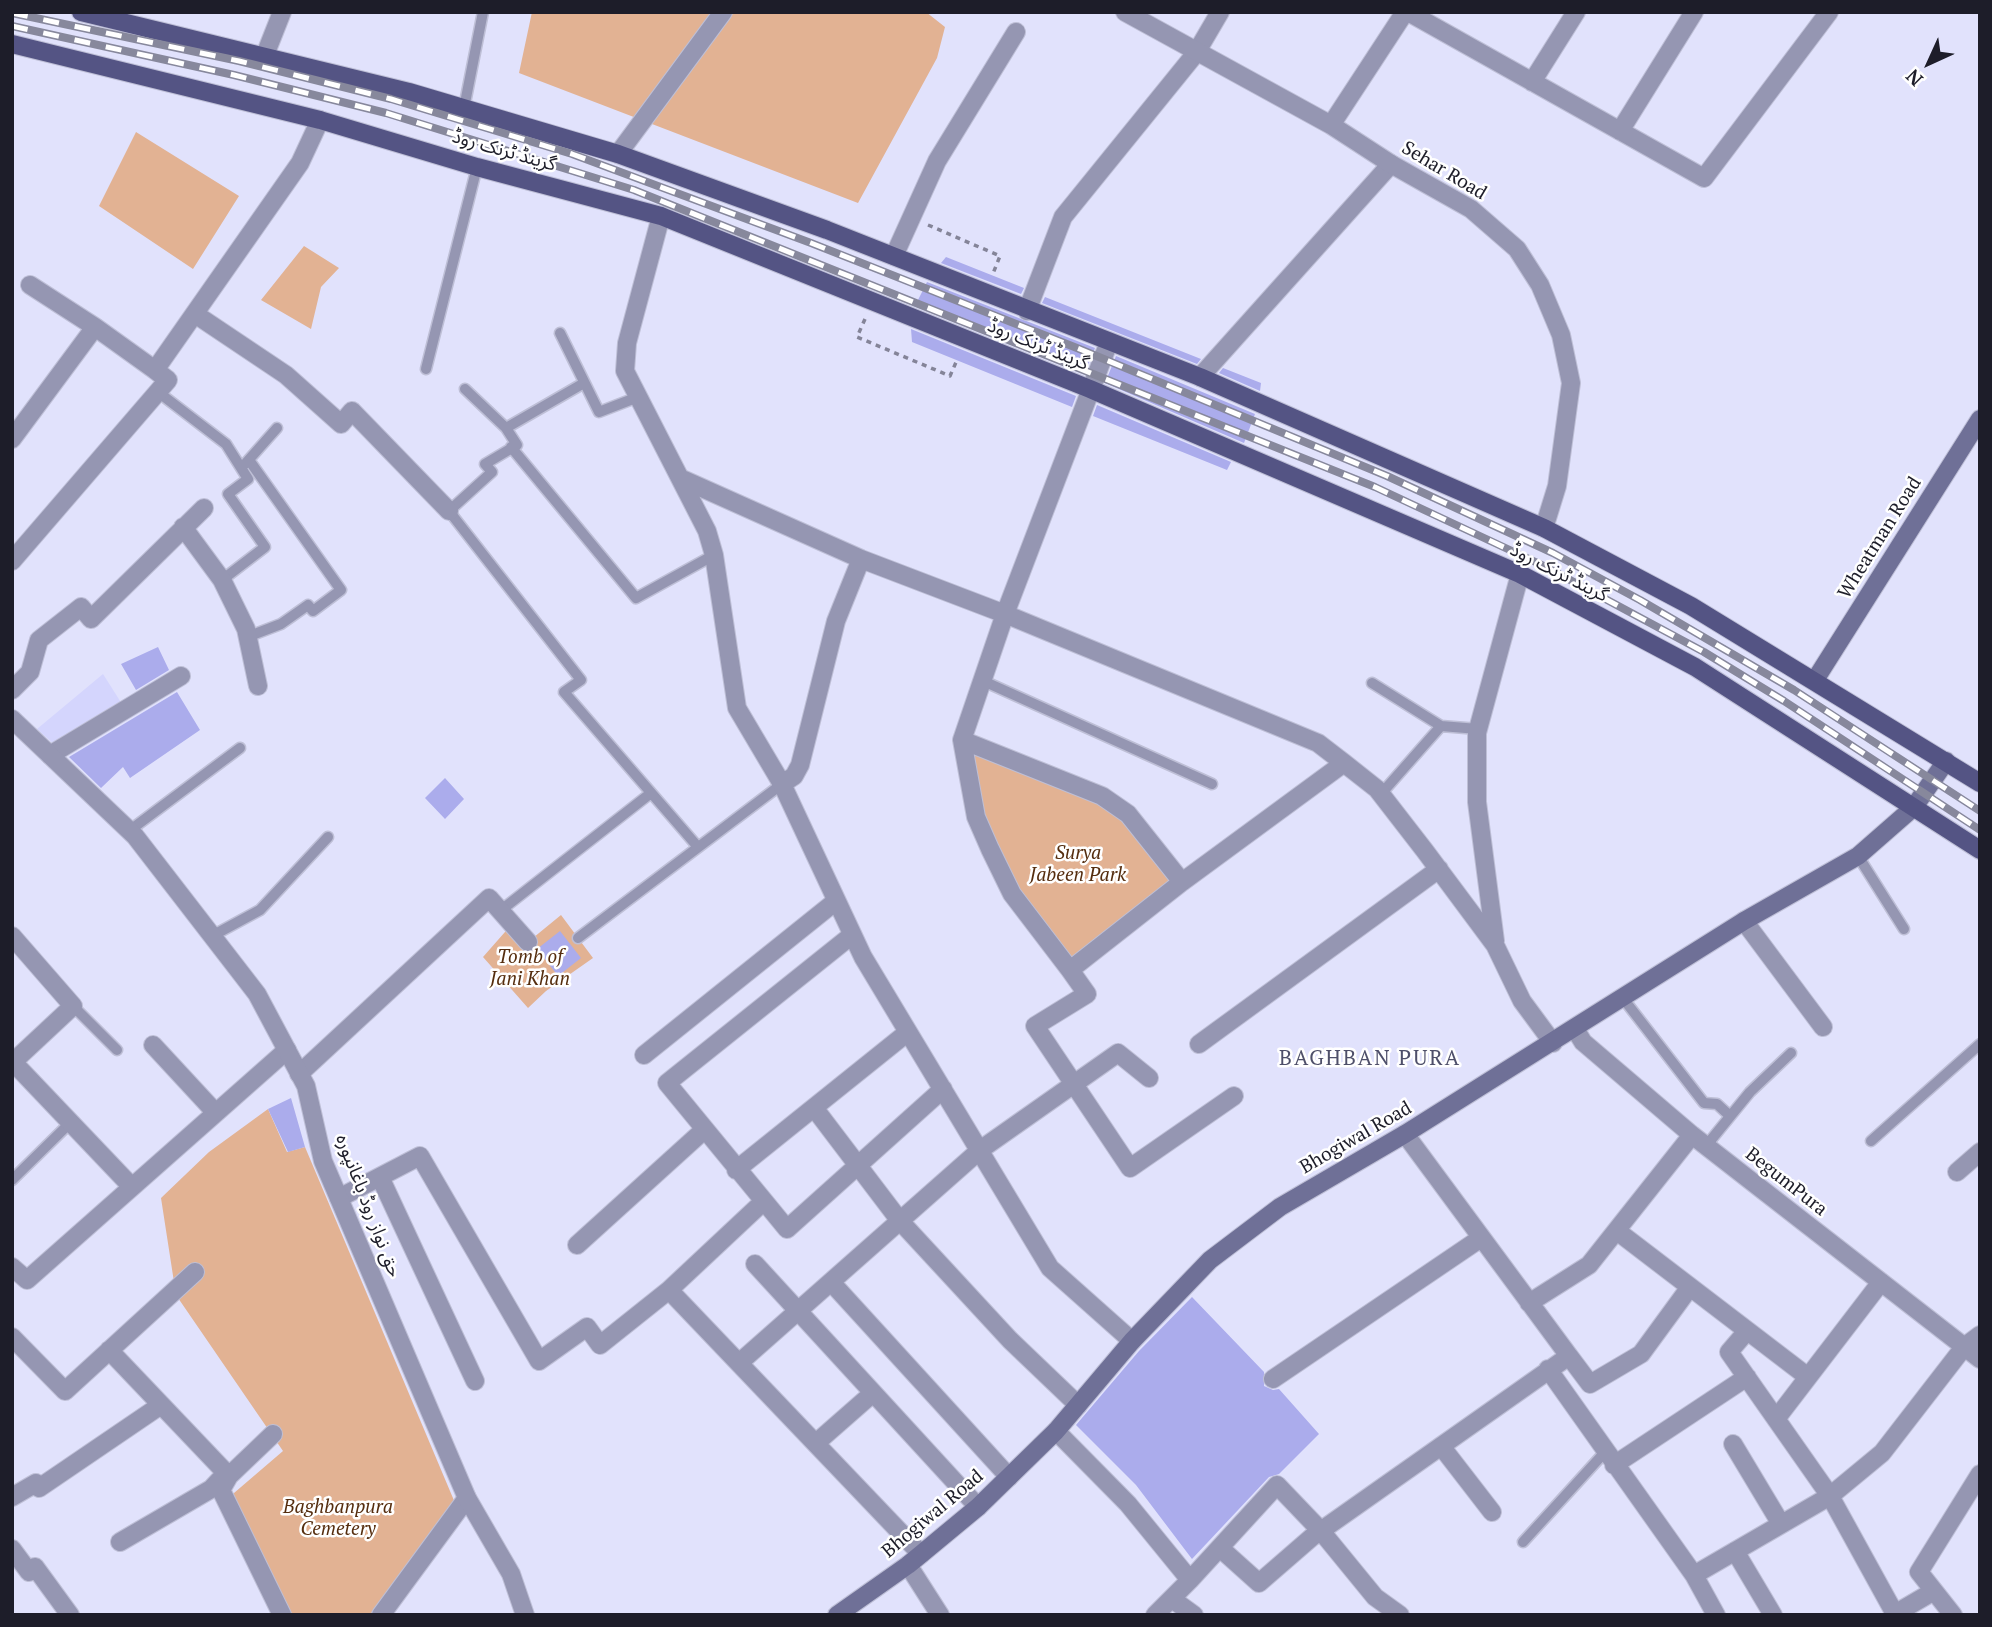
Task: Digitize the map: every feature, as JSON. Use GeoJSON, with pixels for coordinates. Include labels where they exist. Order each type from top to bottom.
{"type":"FeatureCollection","features":[{"type":"Feature","properties":{"kind":"main road","name":"گرینڈ ٹرنک روڈ"},"geometry":{"type":"LineString","coordinates":[[80,12],[265,55],[464,108],[618,154],[894,256],[1027,311],[1200,377],[1544,528],[1691,606],[1980,783]]}},
{"type":"Feature","properties":{"kind":"main road","name":"گرینڈ ٹرنک روڈ"},"geometry":{"type":"LineString","coordinates":[[12,44],[320,120],[477,167],[661,216],[1090,389],[1520,574],[1695,667],[1980,850]]}},
{"type":"Feature","properties":{"kind":"main road","name":"Wheatman Road"},"geometry":{"type":"LineString","coordinates":[[1815,680],[1980,419]]}},
{"type":"Feature","properties":{"kind":"main road","name":"Bhogiwal Road"},"geometry":{"type":"LineString","coordinates":[[837,1615],[914,1560],[978,1507],[1056,1431],[1132,1341],[1209,1260],[1280,1207],[1553,1043],[1744,921],[1858,856],[1914,807],[1946,761]]}},
{"type":"Feature","properties":{"kind":"street"},"geometry":{"type":"LineString","coordinates":[[265,55],[282,12]]}},
{"type":"Feature","properties":{"kind":"street"},"geometry":{"type":"LineString","coordinates":[[618,154],[723,12]]}},
{"type":"Feature","properties":{"kind":"street","name":"Sehar Road"},"geometry":{"type":"LineString","coordinates":[[1125,12],[1331,125],[1391,164],[1471,209],[1517,249],[1540,285],[1551,310],[1561,335],[1571,383],[1556,486],[1544,528]]}},
{"type":"Feature","properties":{"kind":"street"},"geometry":{"type":"LineString","coordinates":[[1027,311],[1063,217],[1196,53],[1220,12]]}},
{"type":"Feature","properties":{"kind":"street"},"geometry":{"type":"LineString","coordinates":[[1331,125],[1406,12],[1704,177],[1829,12]]}},
{"type":"Feature","properties":{"kind":"street"},"geometry":{"type":"LineString","coordinates":[[1532,82],[1576,12]]}},
{"type":"Feature","properties":{"kind":"street"},"geometry":{"type":"LineString","coordinates":[[1620,131],[1694,12]]}},
{"type":"Feature","properties":{"kind":"street"},"geometry":{"type":"LineString","coordinates":[[894,256],[937,161],[1016,32]]}},
{"type":"Feature","properties":{"kind":"street"},"geometry":{"type":"LineString","coordinates":[[155,370],[300,163],[320,120]]}},
{"type":"Feature","properties":{"kind":"street"},"geometry":{"type":"LineString","coordinates":[[1200,377],[1391,164]]}},
{"type":"Feature","properties":{"kind":"street"},"geometry":{"type":"LineString","coordinates":[[661,216],[627,343],[625,371],[681,478],[715,555],[737,708],[782,784],[852,935],[1050,1268],[1132,1341]]}},
{"type":"Feature","properties":{"kind":"street"},"geometry":{"type":"LineString","coordinates":[[12,561],[169,380],[30,285]]}},
{"type":"Feature","properties":{"kind":"street"},"geometry":{"type":"LineString","coordinates":[[195,314],[286,375],[341,424],[352,411],[449,511]]}},
{"type":"Feature","properties":{"kind":"street"},"geometry":{"type":"LineString","coordinates":[[12,439],[95,327]]}},
{"type":"Feature","properties":{"kind":"street"},"geometry":{"type":"LineString","coordinates":[[1109,342],[1005,614],[962,740],[976,817],[1012,894],[1087,994],[1035,1026],[1130,1168],[1234,1096]]}},
{"type":"Feature","properties":{"kind":"street"},"geometry":{"type":"LineString","coordinates":[[681,478],[861,559],[1005,614],[1318,743],[1381,794],[1495,945],[1522,1001],[1553,1043]]}},
{"type":"Feature","properties":{"kind":"street"},"geometry":{"type":"LineString","coordinates":[[12,690],[30,672],[39,640],[81,607],[91,619],[204,508]]}},
{"type":"Feature","properties":{"kind":"street"},"geometry":{"type":"LineString","coordinates":[[183,527],[222,580],[247,637],[258,686]]}},
{"type":"Feature","properties":{"kind":"street"},"geometry":{"type":"LineString","coordinates":[[782,784],[800,765],[836,621],[861,559]]}},
{"type":"Feature","properties":{"kind":"street"},"geometry":{"type":"LineString","coordinates":[[1495,945],[1477,802],[1478,729],[1520,574]]}},
{"type":"Feature","properties":{"kind":"street"},"geometry":{"type":"LineString","coordinates":[[50,755],[181,677]]}},
{"type":"Feature","properties":{"kind":"street","name":"حق نواز روڈ باغانپورہ"},"geometry":{"type":"LineString","coordinates":[[12,719],[129,831],[257,994],[306,1086],[324,1161],[339,1198],[467,1498],[511,1574],[525,1615]]}},
{"type":"Feature","properties":{"kind":"street"},"geometry":{"type":"LineString","coordinates":[[962,740],[1102,796],[1128,814],[1182,882]]}},
{"type":"Feature","properties":{"kind":"street"},"geometry":{"type":"LineString","coordinates":[[1070,970],[1182,882],[1344,763]]}},
{"type":"Feature","properties":{"kind":"street"},"geometry":{"type":"LineString","coordinates":[[1199,1044],[1439,869]]}},
{"type":"Feature","properties":{"kind":"street"},"geometry":{"type":"LineString","coordinates":[[299,1074],[489,898],[528,942]]}},
{"type":"Feature","properties":{"kind":"street"},"geometry":{"type":"LineString","coordinates":[[644,1055],[836,901]]}},
{"type":"Feature","properties":{"kind":"street"},"geometry":{"type":"LineString","coordinates":[[1744,921],[1823,1027]]}},
{"type":"Feature","properties":{"kind":"street"},"geometry":{"type":"LineString","coordinates":[[852,935],[667,1083],[787,1229],[943,1088]]}},
{"type":"Feature","properties":{"kind":"street"},"geometry":{"type":"LineString","coordinates":[[12,936],[73,1006],[13,1061],[132,1186]]}},
{"type":"Feature","properties":{"kind":"street","name":"BegumPura"},"geometry":{"type":"LineString","coordinates":[[1575,1029],[1583,1042],[1692,1135],[1980,1359]]}},
{"type":"Feature","properties":{"kind":"street"},"geometry":{"type":"LineString","coordinates":[[736,1170],[908,1032]]}},
{"type":"Feature","properties":{"kind":"street"},"geometry":{"type":"LineString","coordinates":[[153,1045],[215,1112]]}},
{"type":"Feature","properties":{"kind":"street"},"geometry":{"type":"LineString","coordinates":[[14,1272],[27,1280],[286,1050]]}},
{"type":"Feature","properties":{"kind":"street"},"geometry":{"type":"LineString","coordinates":[[739,1363],[980,1150],[1118,1053],[1149,1079]]}},
{"type":"Feature","properties":{"kind":"street"},"geometry":{"type":"LineString","coordinates":[[815,1109],[900,1221],[1010,1340],[1078,1405]]}},
{"type":"Feature","properties":{"kind":"street"},"geometry":{"type":"LineString","coordinates":[[577,1245],[704,1130]]}},
{"type":"Feature","properties":{"kind":"street"},"geometry":{"type":"LineString","coordinates":[[1405,1134],[1590,1384],[1641,1354],[1690,1287]]}},
{"type":"Feature","properties":{"kind":"street"},"geometry":{"type":"LineString","coordinates":[[1529,1303],[1590,1265],[1692,1135]]}},
{"type":"Feature","properties":{"kind":"street"},"geometry":{"type":"LineString","coordinates":[[1957,1172],[1980,1152]]}},
{"type":"Feature","properties":{"kind":"street"},"geometry":{"type":"LineString","coordinates":[[339,1198],[420,1156],[539,1361],[587,1327],[600,1345],[669,1290],[764,1201]]}},
{"type":"Feature","properties":{"kind":"street"},"geometry":{"type":"LineString","coordinates":[[380,1177],[475,1381]]}},
{"type":"Feature","properties":{"kind":"street"},"geometry":{"type":"LineString","coordinates":[[1617,1231],[1808,1377]]}},
{"type":"Feature","properties":{"kind":"street"},"geometry":{"type":"LineString","coordinates":[[1273,1379],[1481,1238]]}},
{"type":"Feature","properties":{"kind":"street"},"geometry":{"type":"LineString","coordinates":[[755,1264],[978,1507]]}},
{"type":"Feature","properties":{"kind":"street"},"geometry":{"type":"LineString","coordinates":[[12,1337],[65,1391],[195,1272]]}},
{"type":"Feature","properties":{"kind":"street"},"geometry":{"type":"LineString","coordinates":[[831,1282],[1009,1477]]}},
{"type":"Feature","properties":{"kind":"street"},"geometry":{"type":"LineString","coordinates":[[1776,1419],[1881,1282]]}},
{"type":"Feature","properties":{"kind":"street"},"geometry":{"type":"LineString","coordinates":[[669,1290],[816,1443],[914,1560],[940,1615]]}},
{"type":"Feature","properties":{"kind":"street"},"geometry":{"type":"LineString","coordinates":[[1746,1331],[1729,1352],[1830,1496],[1894,1614],[1934,1591]]}},
{"type":"Feature","properties":{"kind":"street"},"geometry":{"type":"LineString","coordinates":[[1694,1575],[1830,1496],[1882,1453],[1964,1347],[1980,1335]]}},
{"type":"Feature","properties":{"kind":"street"},"geometry":{"type":"LineString","coordinates":[[109,1350],[228,1474]]}},
{"type":"Feature","properties":{"kind":"street"},"geometry":{"type":"LineString","coordinates":[[1220,1548],[1259,1583],[1321,1531],[1569,1356]]}},
{"type":"Feature","properties":{"kind":"street"},"geometry":{"type":"LineString","coordinates":[[1548,1369],[1694,1575],[1716,1615]]}},
{"type":"Feature","properties":{"kind":"street"},"geometry":{"type":"LineString","coordinates":[[1610,1459],[1747,1377]]}},
{"type":"Feature","properties":{"kind":"street"},"geometry":{"type":"LineString","coordinates":[[816,1443],[873,1393]]}},
{"type":"Feature","properties":{"kind":"street"},"geometry":{"type":"LineString","coordinates":[[12,1497],[36,1483],[39,1488],[161,1405]]}},
{"type":"Feature","properties":{"kind":"street"},"geometry":{"type":"LineString","coordinates":[[1056,1431],[1128,1504],[1190,1580]]}},
{"type":"Feature","properties":{"kind":"street"},"geometry":{"type":"LineString","coordinates":[[120,1542],[211,1489],[273,1434]]}},
{"type":"Feature","properties":{"kind":"street"},"geometry":{"type":"LineString","coordinates":[[1733,1444],[1781,1524]]}},
{"type":"Feature","properties":{"kind":"street"},"geometry":{"type":"LineString","coordinates":[[1441,1446],[1492,1512]]}},
{"type":"Feature","properties":{"kind":"street"},"geometry":{"type":"LineString","coordinates":[[228,1474],[220,1490],[282,1615]]}},
{"type":"Feature","properties":{"kind":"street"},"geometry":{"type":"LineString","coordinates":[[1953,1615],[1919,1572],[1980,1474]]}},
{"type":"Feature","properties":{"kind":"street"},"geometry":{"type":"LineString","coordinates":[[1155,1615],[1277,1485],[1321,1531],[1376,1597],[1400,1615]]}},
{"type":"Feature","properties":{"kind":"street"},"geometry":{"type":"LineString","coordinates":[[381,1615],[467,1498]]}},
{"type":"Feature","properties":{"kind":"street"},"geometry":{"type":"LineString","coordinates":[[12,1549],[29,1572],[35,1567],[70,1615]]}},
{"type":"Feature","properties":{"kind":"street"},"geometry":{"type":"LineString","coordinates":[[1735,1551],[1773,1615]]}},
{"type":"Feature","properties":{"kind":"street"},"geometry":{"type":"LineString","coordinates":[[1172,1599],[1194,1615]]}},
{"type":"Feature","properties":{"kind":"lane"},"geometry":{"type":"LineString","coordinates":[[464,108],[483,12]]}},
{"type":"Feature","properties":{"kind":"lane"},"geometry":{"type":"LineString","coordinates":[[426,369],[477,167]]}},
{"type":"Feature","properties":{"kind":"lane"},"geometry":{"type":"LineString","coordinates":[[560,332],[598,412],[638,397]]}},
{"type":"Feature","properties":{"kind":"lane"},"geometry":{"type":"LineString","coordinates":[[506,428],[584,383]]}},
{"type":"Feature","properties":{"kind":"lane"},"geometry":{"type":"LineString","coordinates":[[465,389],[506,428],[517,445],[485,464],[492,472],[449,511],[581,680],[564,692],[698,847]]}},
{"type":"Feature","properties":{"kind":"lane"},"geometry":{"type":"LineString","coordinates":[[158,392],[226,444],[245,464],[341,590],[313,611],[307,605],[281,624],[247,637]]}},
{"type":"Feature","properties":{"kind":"lane"},"geometry":{"type":"LineString","coordinates":[[245,464],[277,428]]}},
{"type":"Feature","properties":{"kind":"lane"},"geometry":{"type":"LineString","coordinates":[[511,447],[636,598],[715,555]]}},
{"type":"Feature","properties":{"kind":"lane"},"geometry":{"type":"LineString","coordinates":[[222,580],[265,547],[228,494],[248,480],[245,464]]}},
{"type":"Feature","properties":{"kind":"lane"},"geometry":{"type":"LineString","coordinates":[[981,680],[1212,784]]}},
{"type":"Feature","properties":{"kind":"lane"},"geometry":{"type":"LineString","coordinates":[[1372,683],[1441,726],[1478,729]]}},
{"type":"Feature","properties":{"kind":"lane"},"geometry":{"type":"LineString","coordinates":[[1381,794],[1441,726]]}},
{"type":"Feature","properties":{"kind":"lane"},"geometry":{"type":"LineString","coordinates":[[129,831],[240,748]]}},
{"type":"Feature","properties":{"kind":"lane"},"geometry":{"type":"LineString","coordinates":[[578,938],[782,784]]}},
{"type":"Feature","properties":{"kind":"lane"},"geometry":{"type":"LineString","coordinates":[[500,911],[651,793]]}},
{"type":"Feature","properties":{"kind":"lane"},"geometry":{"type":"LineString","coordinates":[[212,936],[260,910],[328,837]]}},
{"type":"Feature","properties":{"kind":"lane"},"geometry":{"type":"LineString","coordinates":[[1858,856],[1905,929]]}},
{"type":"Feature","properties":{"kind":"lane"},"geometry":{"type":"LineString","coordinates":[[1622,998],[1704,1103],[1717,1104],[1731,1116]]}},
{"type":"Feature","properties":{"kind":"lane"},"geometry":{"type":"LineString","coordinates":[[73,1006],[117,1050]]}},
{"type":"Feature","properties":{"kind":"lane"},"geometry":{"type":"LineString","coordinates":[[1871,1141],[1980,1044]]}},
{"type":"Feature","properties":{"kind":"lane"},"geometry":{"type":"LineString","coordinates":[[1706,1146],[1749,1092],[1791,1053]]}},
{"type":"Feature","properties":{"kind":"lane"},"geometry":{"type":"LineString","coordinates":[[12,1180],[71,1122]]}},
{"type":"Feature","properties":{"kind":"lane"},"geometry":{"type":"LineString","coordinates":[[1523,1542],[1610,1459]]}},
{"type":"Feature","properties":{"kind":"path"},"geometry":{"type":"LineString","coordinates":[[924,224],[1000,256],[992,275]]}},
{"type":"Feature","properties":{"kind":"path"},"geometry":{"type":"LineString","coordinates":[[873,301],[857,337],[950,376],[957,360]]}},
{"type":"Feature","properties":{"kind":"shaded area"},"geometry":{"type":"Polygon","coordinates":[[[103,674],[122,704],[56,746],[37,729],[103,674]]]}},
{"type":"Feature","properties":{"kind":"green space"},"geometry":{"type":"Polygon","coordinates":[[[532,12],[926,12],[945,27],[937,58],[858,203],[519,73],[532,12]]]}},
{"type":"Feature","properties":{"kind":"green space"},"geometry":{"type":"Polygon","coordinates":[[[136,132],[239,196],[193,269],[99,206],[136,132]]]}},
{"type":"Feature","properties":{"kind":"green space"},"geometry":{"type":"Polygon","coordinates":[[[304,246],[339,268],[321,287],[311,329],[261,300],[304,246]]]}},
{"type":"Feature","properties":{"kind":"green space","name":"Surya Jabeen Park"},"geometry":{"type":"Polygon","coordinates":[[[962,740],[1102,796],[1182,882],[1070,970],[990,849],[962,740]]]}},
{"type":"Feature","properties":{"kind":"green space","name":"Tomb of Jani Khan"},"geometry":{"type":"Polygon","coordinates":[[[561,915],[593,958],[546,991],[528,1008],[483,957],[512,924],[528,942],[561,915]]]}},
{"type":"Feature","properties":{"kind":"green space","name":"Baghbanpura Cemetery"},"geometry":{"type":"Polygon","coordinates":[[[268,1109],[287,1152],[305,1147],[458,1510],[376,1615],[290,1615],[227,1499],[283,1451],[176,1295],[161,1198],[209,1152],[268,1109]]]}},
{"type":"Feature","properties":{"kind":"building"},"geometry":{"type":"Polygon","coordinates":[[[946,257],[1024,288],[1021,294],[941,263],[946,257]]]}},
{"type":"Feature","properties":{"kind":"building"},"geometry":{"type":"Polygon","coordinates":[[[927,282],[1095,348],[1084,374],[915,306],[927,282]]]}},
{"type":"Feature","properties":{"kind":"building"},"geometry":{"type":"Polygon","coordinates":[[[1045,297],[1201,359],[1197,364],[1042,303],[1045,297]]]}},
{"type":"Feature","properties":{"kind":"building"},"geometry":{"type":"Polygon","coordinates":[[[911,329],[1076,396],[1072,407],[912,342],[911,329]]]}},
{"type":"Feature","properties":{"kind":"building"},"geometry":{"type":"Polygon","coordinates":[[[1116,356],[1255,414],[1244,443],[1105,383],[1116,356]]]}},
{"type":"Feature","properties":{"kind":"building"},"geometry":{"type":"Polygon","coordinates":[[[1223,368],[1261,383],[1260,391],[1219,373],[1223,368]]]}},
{"type":"Feature","properties":{"kind":"building"},"geometry":{"type":"Polygon","coordinates":[[[1097,405],[1231,462],[1227,470],[1093,416],[1097,405]]]}},
{"type":"Feature","properties":{"kind":"building"},"geometry":{"type":"Polygon","coordinates":[[[158,647],[169,670],[136,690],[121,664],[158,647]]]}},
{"type":"Feature","properties":{"kind":"building"},"geometry":{"type":"Polygon","coordinates":[[[177,692],[200,730],[130,778],[123,767],[101,788],[69,757],[177,692]]]}},
{"type":"Feature","properties":{"kind":"building"},"geometry":{"type":"Polygon","coordinates":[[[445,778],[464,799],[445,819],[425,798],[445,778]]]}},
{"type":"Feature","properties":{"kind":"building","name":"Tomb of Jani Khan"},"geometry":{"type":"Polygon","coordinates":[[[560,931],[581,958],[558,976],[537,949],[560,931]]]}},
{"type":"Feature","properties":{"kind":"building"},"geometry":{"type":"Polygon","coordinates":[[[291,1098],[305,1147],[288,1152],[268,1109],[291,1098]]]}},
{"type":"Feature","properties":{"kind":"building"},"geometry":{"type":"Polygon","coordinates":[[[1192,1297],[1264,1372],[1264,1386],[1273,1390],[1279,1389],[1319,1434],[1279,1474],[1269,1477],[1192,1559],[1136,1485],[1076,1425],[1139,1351],[1192,1297]]]}},
{"type":"Feature","properties":{"kind":"railway"},"geometry":{"type":"LineString","coordinates":[[12,13],[239,61],[391,99],[572,154],[811,243],[1082,350],[1387,476],[1553,553],[1640,600],[1794,690],[1980,811]]}},
{"type":"Feature","properties":{"kind":"railway"},"geometry":{"type":"LineString","coordinates":[[12,26],[234,75],[386,113],[634,190],[1375,487],[1544,566],[1704,652],[1784,701],[1980,830]]}},
{"type":"Feature","properties":{"kind":"district","name":"BAGHBAN PURA"},"geometry":{"type":"Point","coordinates":[1370,1059]}}]}
